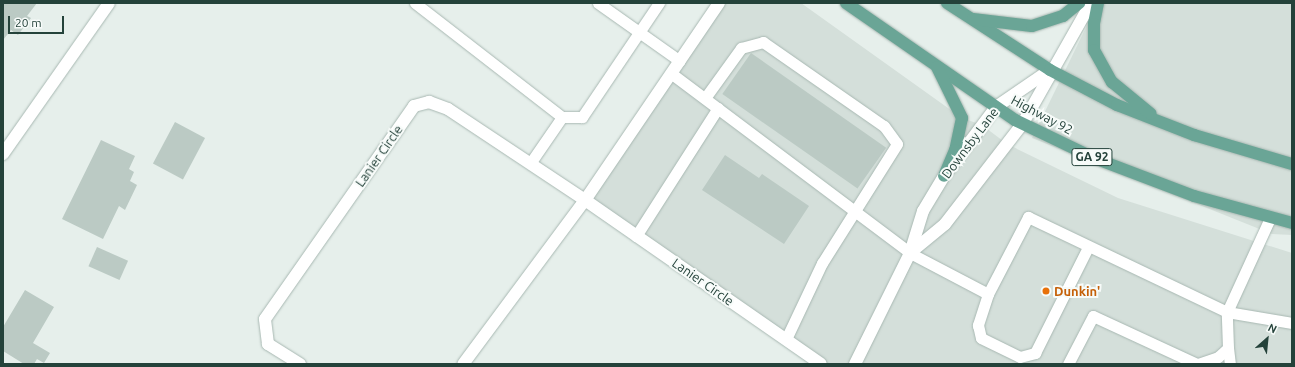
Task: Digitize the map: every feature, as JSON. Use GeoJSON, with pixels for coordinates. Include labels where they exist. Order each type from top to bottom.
{"type":"FeatureCollection","features":[{"type":"Feature","properties":{"kind":"main road","name":"Highway 92"},"geometry":{"type":"LineString","coordinates":[[846,3],[996,107],[1023,123],[1094,158],[1194,196],[1292,223]]}},
{"type":"Feature","properties":{"kind":"main road"},"geometry":{"type":"LineString","coordinates":[[947,3],[1050,70],[1117,105],[1194,135],[1292,164]]}},
{"type":"Feature","properties":{"kind":"main road"},"geometry":{"type":"LineString","coordinates":[[970,18],[1032,26],[1063,16],[1079,3]]}},
{"type":"Feature","properties":{"kind":"main road"},"geometry":{"type":"LineString","coordinates":[[1098,3],[1094,24],[1094,50],[1112,82],[1160,122]]}},
{"type":"Feature","properties":{"kind":"main road"},"geometry":{"type":"LineString","coordinates":[[937,66],[962,118],[955,150],[944,176]]}},
{"type":"Feature","properties":{"kind":"street"},"geometry":{"type":"LineString","coordinates":[[3,154],[109,3]]}},
{"type":"Feature","properties":{"kind":"street"},"geometry":{"type":"LineString","coordinates":[[463,364],[585,200],[719,3]]}},
{"type":"Feature","properties":{"kind":"street"},"geometry":{"type":"LineString","coordinates":[[1050,70],[1091,3]]}},
{"type":"Feature","properties":{"kind":"street","name":"Downsby Lane"},"geometry":{"type":"LineString","coordinates":[[855,364],[910,253],[923,211],[944,176],[996,107],[1050,70]]}},
{"type":"Feature","properties":{"kind":"street","name":"Downsby Lane"},"geometry":{"type":"LineString","coordinates":[[910,253],[945,224],[1023,123],[1050,70]]}},
{"type":"Feature","properties":{"kind":"street","name":"Lanier Circle"},"geometry":{"type":"LineString","coordinates":[[300,364],[268,344],[265,319],[414,106],[429,102],[448,109],[531,162],[821,364]]}},
{"type":"Feature","properties":{"kind":"lane"},"geometry":{"type":"LineString","coordinates":[[415,3],[562,117],[582,117],[659,3]]}},
{"type":"Feature","properties":{"kind":"lane"},"geometry":{"type":"LineString","coordinates":[[598,3],[680,61]]}},
{"type":"Feature","properties":{"kind":"lane"},"geometry":{"type":"LineString","coordinates":[[705,98],[741,48],[763,42],[884,126],[897,144],[822,263],[786,339]]}},
{"type":"Feature","properties":{"kind":"lane"},"geometry":{"type":"LineString","coordinates":[[672,74],[855,210],[910,253],[988,294]]}},
{"type":"Feature","properties":{"kind":"lane"},"geometry":{"type":"LineString","coordinates":[[636,236],[718,108]]}},
{"type":"Feature","properties":{"kind":"lane"},"geometry":{"type":"LineString","coordinates":[[531,162],[562,117]]}},
{"type":"Feature","properties":{"kind":"lane"},"geometry":{"type":"LineString","coordinates":[[1088,247],[1036,353],[1020,357],[981,338],[978,325],[988,294],[1028,217],[1088,247],[1227,312],[1292,323]]}},
{"type":"Feature","properties":{"kind":"lane"},"geometry":{"type":"LineString","coordinates":[[1230,364],[1227,312],[1270,218]]}},
{"type":"Feature","properties":{"kind":"lane"},"geometry":{"type":"LineString","coordinates":[[1068,364],[1093,316],[1198,364],[1218,357],[1228,348]]}},
{"type":"Feature","properties":{"kind":"shaded area"},"geometry":{"type":"Polygon","coordinates":[[[719,3],[801,3],[962,118],[982,125],[1007,144],[1118,198],[1292,253],[1292,364],[821,364],[585,200],[719,3]]]}},
{"type":"Feature","properties":{"kind":"shaded area"},"geometry":{"type":"Polygon","coordinates":[[[1098,3],[1292,3],[1292,235],[1272,234],[1032,138],[1098,3]]]}},
{"type":"Feature","properties":{"kind":"building"},"geometry":{"type":"Polygon","coordinates":[[[3,3],[37,3],[27,16],[31,18],[18,35],[11,30],[3,40],[3,3]]]}},
{"type":"Feature","properties":{"kind":"building"},"geometry":{"type":"Polygon","coordinates":[[[751,53],[886,148],[857,189],[722,94],[751,53]]]}},
{"type":"Feature","properties":{"kind":"building"},"geometry":{"type":"Polygon","coordinates":[[[175,122],[205,138],[183,179],[153,163],[175,122]]]}},
{"type":"Feature","properties":{"kind":"building"},"geometry":{"type":"Polygon","coordinates":[[[101,140],[135,156],[129,169],[134,172],[130,181],[137,185],[125,210],[119,206],[103,239],[62,219],[101,140]]]}},
{"type":"Feature","properties":{"kind":"building"},"geometry":{"type":"Polygon","coordinates":[[[725,155],[759,178],[762,174],[809,206],[784,244],[702,190],[725,155]]]}},
{"type":"Feature","properties":{"kind":"building"},"geometry":{"type":"Polygon","coordinates":[[[97,247],[128,261],[120,280],[88,266],[97,247]]]}},
{"type":"Feature","properties":{"kind":"building"},"geometry":{"type":"Polygon","coordinates":[[[25,290],[54,307],[33,343],[50,353],[44,363],[37,359],[34,364],[24,364],[3,351],[3,327],[25,290]]]}},
{"type":"Feature","properties":{"kind":"place","name":"Dunkin'"},"geometry":{"type":"Point","coordinates":[1046,291]}}]}
